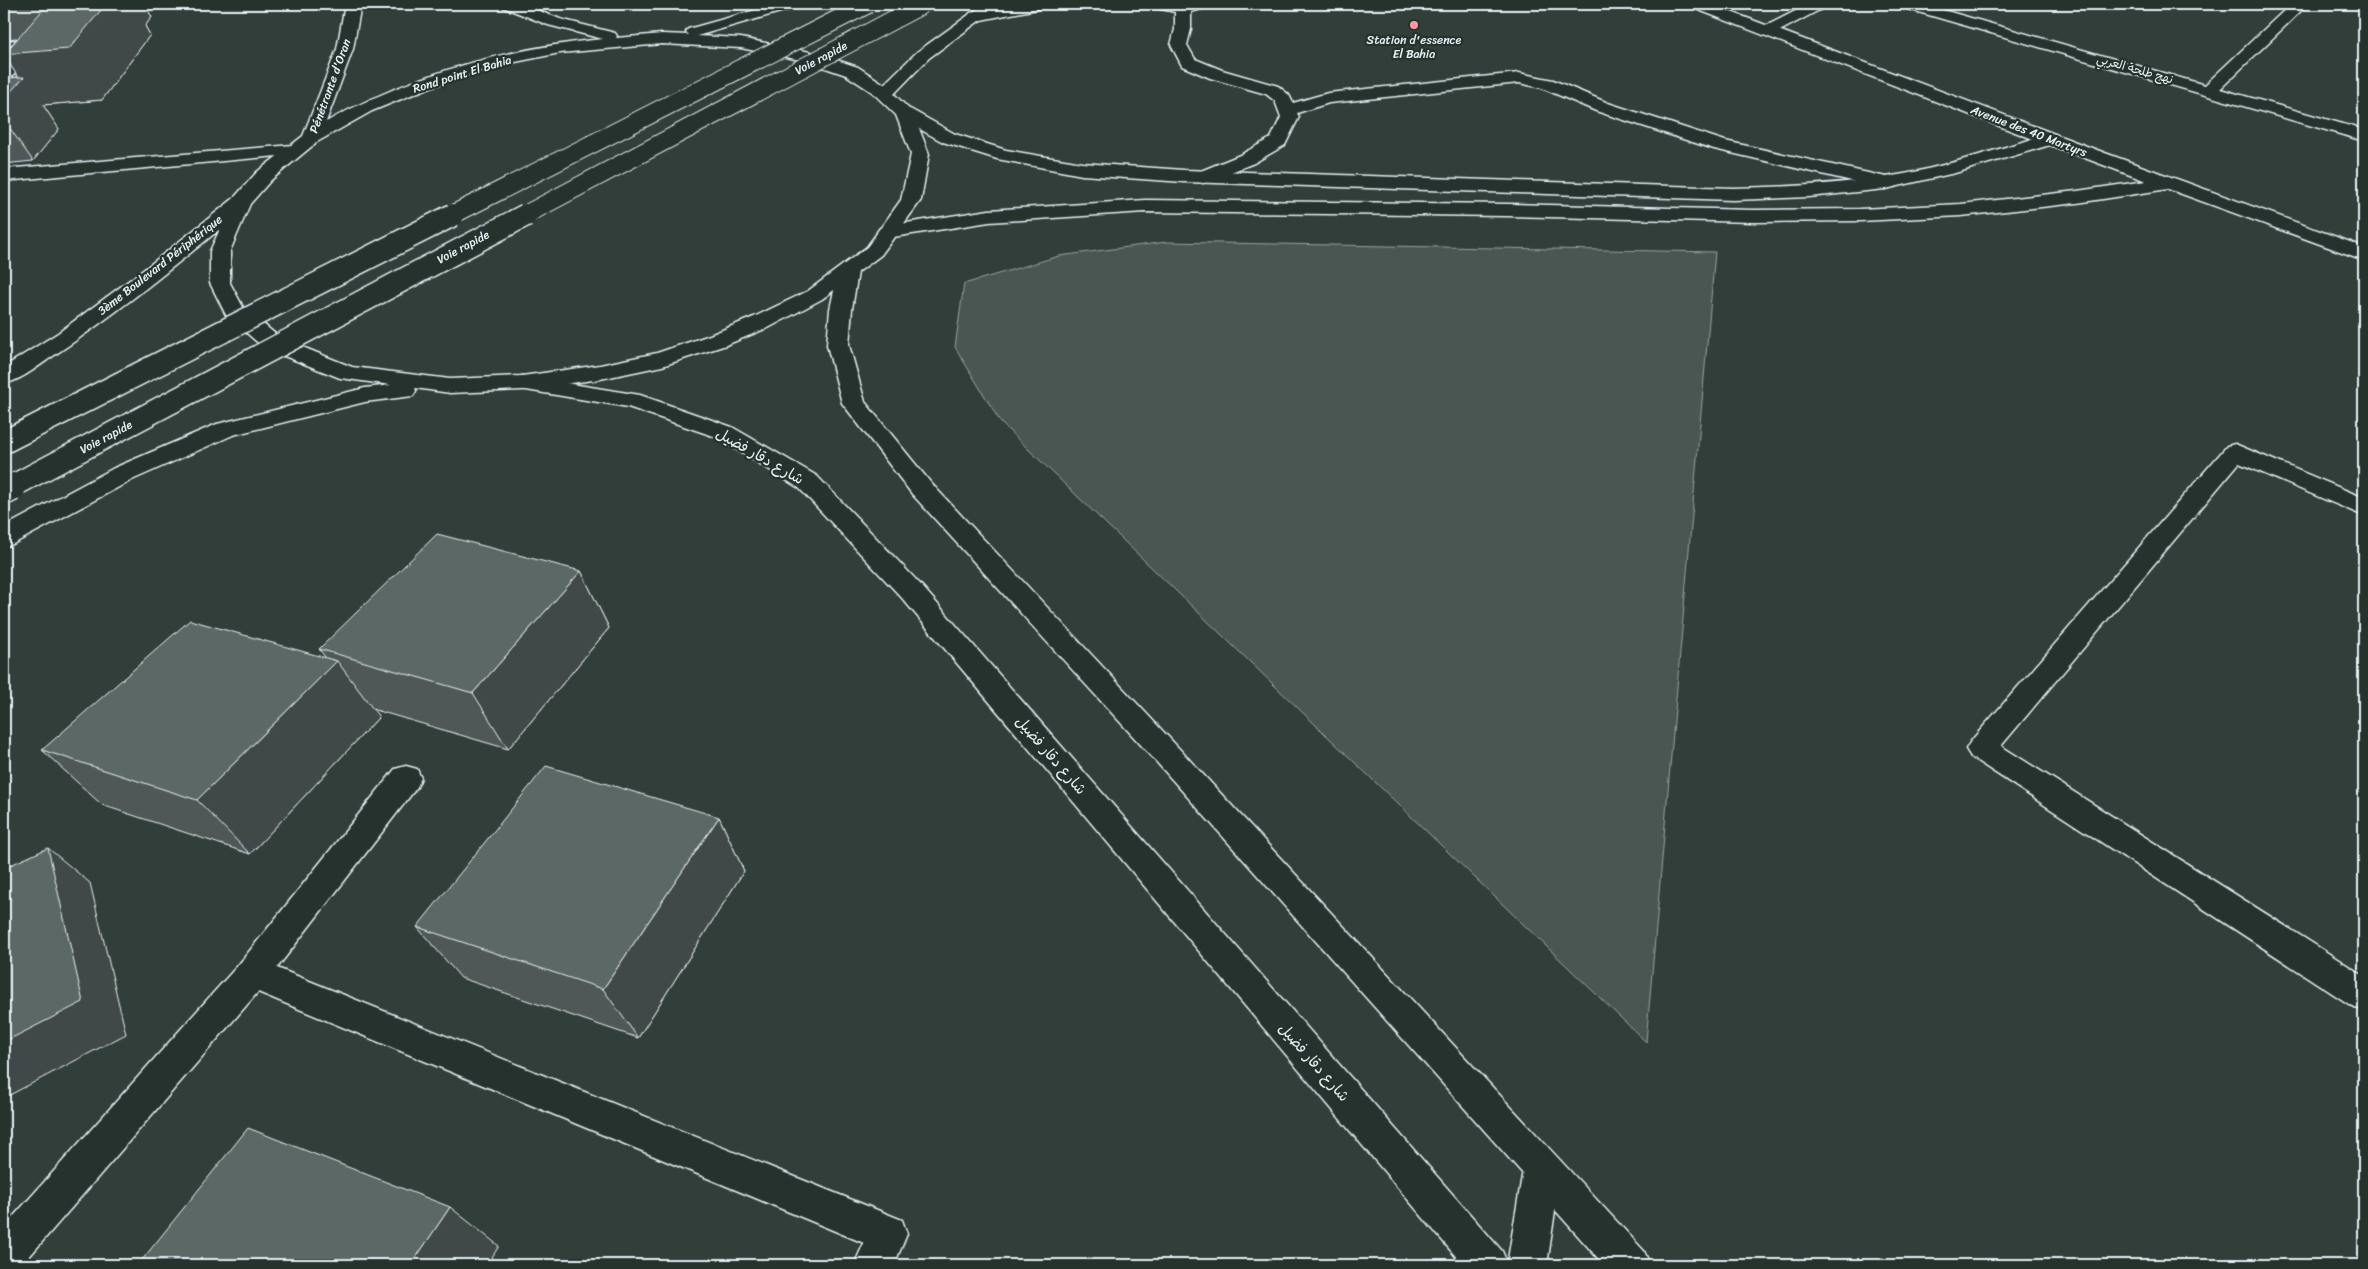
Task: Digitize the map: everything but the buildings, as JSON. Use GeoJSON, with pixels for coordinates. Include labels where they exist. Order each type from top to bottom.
{"type":"FeatureCollection","features":[{"type":"Feature","properties":{"kind":"main road","name":"Pénétrante d'Oran"},"geometry":{"type":"LineString","coordinates":[[311,138],[345,49],[353,4]]}},
{"type":"Feature","properties":{"kind":"main road"},"geometry":{"type":"LineString","coordinates":[[508,4],[554,22],[628,41]]}},
{"type":"Feature","properties":{"kind":"main road"},"geometry":{"type":"LineString","coordinates":[[662,39],[719,26],[793,4]]}},
{"type":"Feature","properties":{"kind":"main road","name":"Voie rapide"},"geometry":{"type":"LineString","coordinates":[[4,442],[868,4]]}},
{"type":"Feature","properties":{"kind":"main road","name":"Voie rapide"},"geometry":{"type":"LineString","coordinates":[[4,491],[923,4]]}},
{"type":"Feature","properties":{"kind":"main road"},"geometry":{"type":"LineString","coordinates":[[884,94],[923,56],[994,4]]}},
{"type":"Feature","properties":{"kind":"main road"},"geometry":{"type":"LineString","coordinates":[[976,16],[1037,4]]}},
{"type":"Feature","properties":{"kind":"main road"},"geometry":{"type":"LineString","coordinates":[[1157,4],[1183,9],[1203,4]]}},
{"type":"Feature","properties":{"kind":"main road","name":"Avenue des 40 Martyrs"},"geometry":{"type":"LineString","coordinates":[[1696,4],[2051,139],[2364,254]]}},
{"type":"Feature","properties":{"kind":"main road"},"geometry":{"type":"LineString","coordinates":[[1768,31],[1820,4]]}},
{"type":"Feature","properties":{"kind":"main road","name":"نهج طلحة العربي"},"geometry":{"type":"LineString","coordinates":[[1906,4],[2364,136]]}},
{"type":"Feature","properties":{"kind":"main road"},"geometry":{"type":"LineString","coordinates":[[2209,90],[2300,4]]}},
{"type":"Feature","properties":{"kind":"main road"},"geometry":{"type":"LineString","coordinates":[[1183,9],[1183,29],[1179,45],[1188,62],[1216,74],[1272,90],[1283,99],[1290,117],[1279,141],[1247,159],[1203,177]]}},
{"type":"Feature","properties":{"kind":"main road","name":"Rond point El Bahia"},"geometry":{"type":"LineString","coordinates":[[662,39],[740,43],[809,57],[852,71],[884,94],[904,113],[920,154],[911,200],[874,251],[815,295],[762,322],[718,340],[662,359],[600,372],[522,383],[450,386],[348,373],[272,343],[234,310],[220,283],[220,251],[241,202],[264,176],[293,150],[366,107],[427,82],[493,62],[560,48],[628,41],[662,39]]}},
{"type":"Feature","properties":{"kind":"main road"},"geometry":{"type":"LineString","coordinates":[[4,46],[18,45],[27,48],[4,75]]}},
{"type":"Feature","properties":{"kind":"main road"},"geometry":{"type":"LineString","coordinates":[[1287,110],[1328,98],[1519,78],[1547,84],[1602,107],[1720,145],[1886,183]]}},
{"type":"Feature","properties":{"kind":"main road"},"geometry":{"type":"LineString","coordinates":[[904,113],[949,138],[1003,155],[1082,170],[1203,177],[1733,194],[1820,192],[1886,183],[1937,173],[2051,139]]}},
{"type":"Feature","properties":{"kind":"main road"},"geometry":{"type":"LineString","coordinates":[[4,175],[293,150]]}},
{"type":"Feature","properties":{"kind":"main road"},"geometry":{"type":"LineString","coordinates":[[887,232],[989,216],[1145,206],[1508,210],[1743,216],[1860,215],[1980,208],[2077,197],[2169,183]]}},
{"type":"Feature","properties":{"kind":"main road"},"geometry":{"type":"LineString","coordinates":[[1503,187],[1508,210]]}},
{"type":"Feature","properties":{"kind":"main road","name":"3ème Boulevard Périphérique"},"geometry":{"type":"LineString","coordinates":[[4,376],[29,362],[121,299],[241,202]]}},
{"type":"Feature","properties":{"kind":"main road"},"geometry":{"type":"LineString","coordinates":[[848,272],[841,309],[838,344],[854,403],[921,488],[1162,749],[1630,1265]]}},
{"type":"Feature","properties":{"kind":"main road","name":"شارع دقار فضيل"},"geometry":{"type":"LineString","coordinates":[[522,383],[632,400],[724,432],[808,482],[911,591],[1488,1265]]}},
{"type":"Feature","properties":{"kind":"main road"},"geometry":{"type":"LineString","coordinates":[[4,538],[122,474],[225,429],[365,395],[450,386]]}},
{"type":"Feature","properties":{"kind":"main road"},"geometry":{"type":"LineString","coordinates":[[2364,508],[2235,452],[1981,749],[2364,995]]}},
{"type":"Feature","properties":{"kind":"main road"},"geometry":{"type":"LineString","coordinates":[[4,1256],[252,974],[406,778]]}},
{"type":"Feature","properties":{"kind":"main road"},"geometry":{"type":"LineString","coordinates":[[252,974],[888,1234],[874,1265]]}},
{"type":"Feature","properties":{"kind":"main road"},"geometry":{"type":"LineString","coordinates":[[1527,1265],[1542,1170]]}},
{"type":"Feature","properties":{"kind":"shaded area"},"geometry":{"type":"Polygon","coordinates":[[[1166,242],[1715,252],[1646,1042],[1001,423],[955,347],[964,284],[1059,256],[1166,242]]]}},
{"type":"Feature","properties":{"kind":"place","name":"Station d'essence El Bahia"},"geometry":{"type":"Point","coordinates":[1414,25]}}]}
